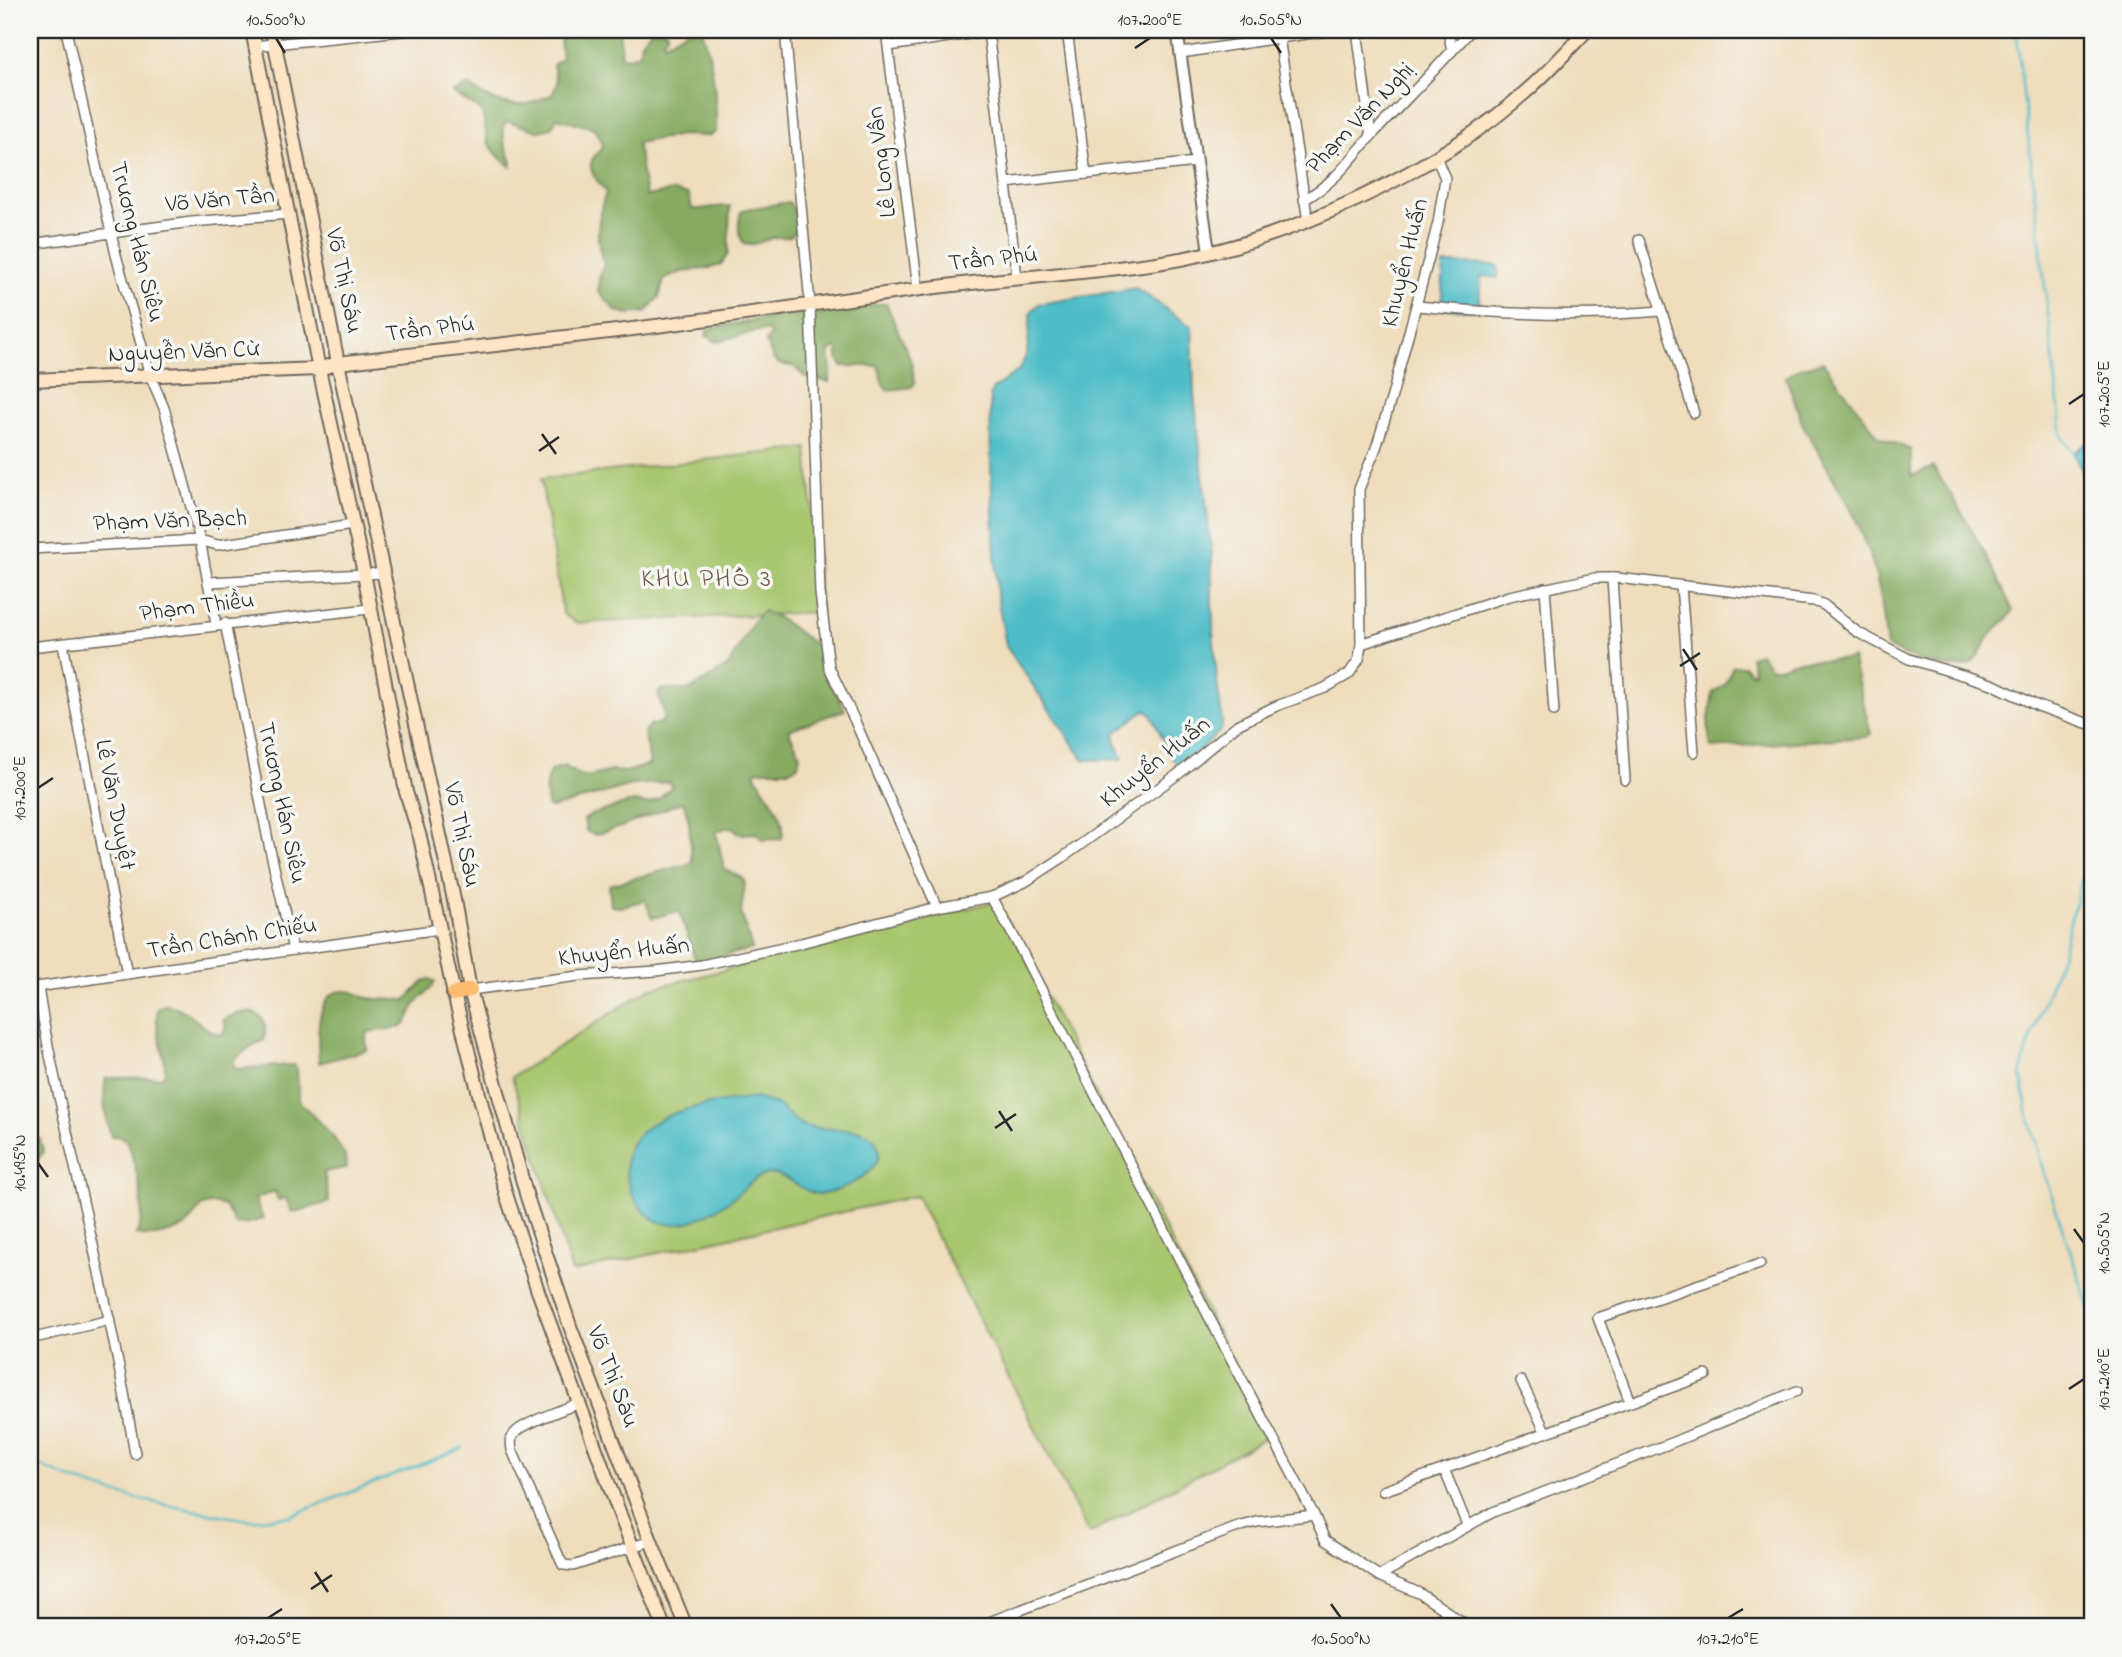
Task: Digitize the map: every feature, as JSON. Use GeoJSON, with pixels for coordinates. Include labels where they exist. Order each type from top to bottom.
{"type":"FeatureCollection","features":[{"type":"Feature","properties":{"kind":"main road","name":"Võ Thị Sáu"},"geometry":{"type":"LineString","coordinates":[[251,30],[319,369],[364,573],[406,792],[420,837],[454,994],[506,1194],[538,1291],[664,1627]]}},
{"type":"Feature","properties":{"kind":"main road","name":"Võ Thị Sáu"},"geometry":{"type":"LineString","coordinates":[[272,30],[338,363],[451,887],[470,990],[527,1197],[569,1326],[686,1627]]}},
{"type":"Feature","properties":{"kind":"main road","name":"Trần Phú"},"geometry":{"type":"LineString","coordinates":[[338,363],[583,335],[918,289],[1156,263],[1209,252],[1308,220],[1436,157],[1467,137],[1530,88],[1587,30]]}},
{"type":"Feature","properties":{"kind":"main road","name":"Nguyễn Văn Cừ"},"geometry":{"type":"LineString","coordinates":[[30,380],[319,369],[338,363]]}},
{"type":"Feature","properties":{"kind":"main road"},"geometry":{"type":"LineString","coordinates":[[454,994],[470,990]]}},
{"type":"Feature","properties":{"kind":"street","name":"Trương Hán Siêu"},"geometry":{"type":"LineString","coordinates":[[66,30],[110,232],[150,375],[160,397],[221,624],[293,950]]}},
{"type":"Feature","properties":{"kind":"street"},"geometry":{"type":"LineString","coordinates":[[254,46],[411,30]]}},
{"type":"Feature","properties":{"kind":"street"},"geometry":{"type":"LineString","coordinates":[[785,30],[810,304],[820,593],[829,667],[937,907]]}},
{"type":"Feature","properties":{"kind":"street","name":"Lê Long Vân"},"geometry":{"type":"LineString","coordinates":[[887,30],[918,289]]}},
{"type":"Feature","properties":{"kind":"street"},"geometry":{"type":"LineString","coordinates":[[889,47],[992,30],[1017,278]]}},
{"type":"Feature","properties":{"kind":"street"},"geometry":{"type":"LineString","coordinates":[[1067,30],[1086,174]]}},
{"type":"Feature","properties":{"kind":"street"},"geometry":{"type":"LineString","coordinates":[[1177,30],[1209,252]]}},
{"type":"Feature","properties":{"kind":"street"},"geometry":{"type":"LineString","coordinates":[[1181,53],[1334,30]]}},
{"type":"Feature","properties":{"kind":"street"},"geometry":{"type":"LineString","coordinates":[[1357,30],[1371,136]]}},
{"type":"Feature","properties":{"kind":"street"},"geometry":{"type":"LineString","coordinates":[[1448,30],[1452,51]]}},
{"type":"Feature","properties":{"kind":"street","name":"Phạm Văn Nghị"},"geometry":{"type":"LineString","coordinates":[[1304,200],[1320,191],[1345,169],[1371,136],[1471,30]]}},
{"type":"Feature","properties":{"kind":"street"},"geometry":{"type":"LineString","coordinates":[[1279,38],[1308,220]]}},
{"type":"Feature","properties":{"kind":"street","name":"Khuyển Huấn"},"geometry":{"type":"LineString","coordinates":[[470,990],[594,974],[656,971],[702,965],[802,943],[937,907],[992,897],[1025,882],[1062,858],[1181,772],[1237,725],[1274,707],[1325,688],[1349,674],[1359,659],[1361,644],[1359,489],[1376,448],[1438,223],[1445,183],[1444,173],[1436,157]]}},
{"type":"Feature","properties":{"kind":"street"},"geometry":{"type":"LineString","coordinates":[[1006,183],[1196,162]]}},
{"type":"Feature","properties":{"kind":"street","name":"Võ Văn Tần"},"geometry":{"type":"LineString","coordinates":[[30,244],[192,222],[289,214]]}},
{"type":"Feature","properties":{"kind":"street"},"geometry":{"type":"LineString","coordinates":[[1639,240],[1694,413]]}},
{"type":"Feature","properties":{"kind":"street"},"geometry":{"type":"LineString","coordinates":[[1417,306],[1467,311],[1611,316],[1661,311]]}},
{"type":"Feature","properties":{"kind":"street","name":"Phạm Văn Bạch"},"geometry":{"type":"LineString","coordinates":[[31,548],[200,540],[217,545],[353,525]]}},
{"type":"Feature","properties":{"kind":"street"},"geometry":{"type":"LineString","coordinates":[[30,537],[31,548]]}},
{"type":"Feature","properties":{"kind":"street"},"geometry":{"type":"LineString","coordinates":[[209,582],[384,573]]}},
{"type":"Feature","properties":{"kind":"street"},"geometry":{"type":"LineString","coordinates":[[1361,644],[1449,614],[1545,588],[1595,578],[1612,578],[1824,604],[1857,632],[1909,659],[1992,684],[2038,706],[2092,726]]}},
{"type":"Feature","properties":{"kind":"street"},"geometry":{"type":"LineString","coordinates":[[1612,578],[1625,780]]}},
{"type":"Feature","properties":{"kind":"street"},"geometry":{"type":"LineString","coordinates":[[1681,586],[1694,752]]}},
{"type":"Feature","properties":{"kind":"street"},"geometry":{"type":"LineString","coordinates":[[1545,588],[1554,711]]}},
{"type":"Feature","properties":{"kind":"street","name":"Phạm Thiều"},"geometry":{"type":"LineString","coordinates":[[30,647],[369,609]]}},
{"type":"Feature","properties":{"kind":"street","name":"Lê Văn Duyệt"},"geometry":{"type":"LineString","coordinates":[[63,644],[127,974]]}},
{"type":"Feature","properties":{"kind":"street"},"geometry":{"type":"LineString","coordinates":[[992,897],[1314,1515],[1320,1534],[1379,1576],[1419,1593],[1470,1627]]}},
{"type":"Feature","properties":{"kind":"street","name":"Trần Chánh Chiếu"},"geometry":{"type":"LineString","coordinates":[[34,988],[439,929]]}},
{"type":"Feature","properties":{"kind":"street"},"geometry":{"type":"LineString","coordinates":[[34,988],[110,1320],[135,1454]]}},
{"type":"Feature","properties":{"kind":"street"},"geometry":{"type":"LineString","coordinates":[[1630,1402],[1598,1318],[1760,1264]]}},
{"type":"Feature","properties":{"kind":"street"},"geometry":{"type":"LineString","coordinates":[[30,1339],[110,1320]]}},
{"type":"Feature","properties":{"kind":"street"},"geometry":{"type":"LineString","coordinates":[[1383,1491],[1706,1375]]}},
{"type":"Feature","properties":{"kind":"street"},"geometry":{"type":"LineString","coordinates":[[1521,1381],[1546,1433]]}},
{"type":"Feature","properties":{"kind":"street"},"geometry":{"type":"LineString","coordinates":[[1379,1576],[1467,1525],[1526,1497],[1666,1445],[1797,1391]]}},
{"type":"Feature","properties":{"kind":"street"},"geometry":{"type":"LineString","coordinates":[[579,1403],[515,1432],[511,1440],[512,1450],[563,1565],[573,1566],[651,1541]]}},
{"type":"Feature","properties":{"kind":"street"},"geometry":{"type":"LineString","coordinates":[[1444,1469],[1467,1525]]}},
{"type":"Feature","properties":{"kind":"street"},"geometry":{"type":"LineString","coordinates":[[976,1627],[1238,1527],[1314,1515]]}},
{"type":"Feature","properties":{"kind":"green space"},"geometry":{"type":"Polygon","coordinates":[[[567,30],[619,30],[622,56],[629,57],[639,54],[641,42],[651,30],[667,30],[663,40],[665,43],[688,30],[702,30],[706,42],[714,80],[716,132],[709,136],[681,135],[637,143],[646,196],[673,191],[689,195],[692,209],[730,206],[728,254],[721,265],[677,274],[664,280],[659,297],[646,312],[629,314],[616,311],[598,291],[604,263],[598,228],[606,192],[591,168],[591,162],[602,148],[600,137],[594,128],[557,118],[551,128],[538,131],[507,121],[503,126],[504,142],[512,162],[511,167],[488,143],[482,111],[453,93],[469,85],[488,98],[519,105],[552,95],[557,84],[553,65],[562,58],[560,41],[567,30]]]}},
{"type":"Feature","properties":{"kind":"green space"},"geometry":{"type":"Polygon","coordinates":[[[789,202],[796,221],[793,234],[745,245],[739,229],[741,212],[789,202]]]}},
{"type":"Feature","properties":{"kind":"green space"},"geometry":{"type":"Polygon","coordinates":[[[886,303],[911,361],[915,382],[912,387],[888,390],[882,383],[879,366],[842,366],[838,360],[838,349],[833,349],[829,354],[829,382],[805,377],[793,366],[779,364],[773,359],[766,342],[771,335],[768,331],[757,331],[716,342],[706,335],[708,329],[789,314],[886,303]]]}},
{"type":"Feature","properties":{"kind":"green space"},"geometry":{"type":"Polygon","coordinates":[[[1823,362],[1879,437],[1911,450],[1911,476],[1933,467],[1966,519],[1995,573],[2013,611],[1991,635],[1972,663],[1964,666],[1942,666],[1917,660],[1887,647],[1881,598],[1873,564],[1854,515],[1802,423],[1786,377],[1799,368],[1823,362]]]}},
{"type":"Feature","properties":{"kind":"green space"},"geometry":{"type":"Polygon","coordinates":[[[807,448],[821,612],[576,623],[563,614],[541,479],[807,448]]]}},
{"type":"Feature","properties":{"kind":"green space"},"geometry":{"type":"Polygon","coordinates":[[[763,611],[777,617],[817,646],[821,651],[827,676],[845,710],[788,730],[800,754],[798,765],[790,770],[758,770],[755,773],[779,814],[783,831],[781,839],[762,840],[757,833],[738,834],[734,828],[727,827],[716,832],[724,869],[742,878],[745,884],[741,912],[752,949],[696,962],[679,911],[652,918],[645,900],[620,907],[611,906],[609,885],[692,863],[689,822],[684,803],[595,835],[586,831],[584,820],[624,804],[648,804],[659,799],[672,786],[668,782],[632,785],[552,808],[548,807],[546,784],[551,770],[565,766],[586,777],[612,771],[626,772],[650,764],[644,732],[650,725],[661,723],[665,716],[658,693],[662,689],[690,690],[728,666],[755,619],[763,611]]]}},
{"type":"Feature","properties":{"kind":"green space"},"geometry":{"type":"Polygon","coordinates":[[[1760,653],[1770,667],[1805,660],[1852,658],[1871,734],[1866,737],[1711,748],[1708,724],[1713,692],[1724,685],[1733,666],[1745,666],[1751,673],[1754,672],[1750,657],[1760,653]]]}},
{"type":"Feature","properties":{"kind":"green space"},"geometry":{"type":"Polygon","coordinates":[[[997,901],[1270,1435],[1089,1534],[916,1196],[572,1272],[512,1077],[649,989],[997,901]]]}},
{"type":"Feature","properties":{"kind":"green space"},"geometry":{"type":"Polygon","coordinates":[[[430,979],[435,982],[431,989],[415,1005],[402,1027],[368,1032],[367,1050],[319,1063],[318,1030],[328,998],[336,992],[347,991],[368,998],[406,1000],[424,981],[430,979]]]}},
{"type":"Feature","properties":{"kind":"green space"},"geometry":{"type":"Polygon","coordinates":[[[164,1005],[182,1010],[206,1028],[222,1035],[226,1026],[223,1020],[231,1016],[247,1012],[260,1016],[264,1022],[264,1040],[233,1061],[235,1069],[294,1065],[297,1069],[299,1101],[334,1138],[345,1156],[346,1168],[324,1172],[329,1202],[292,1213],[286,1198],[278,1200],[275,1191],[255,1199],[263,1219],[235,1224],[225,1206],[210,1204],[200,1208],[185,1227],[154,1236],[136,1234],[142,1213],[137,1175],[127,1141],[122,1137],[111,1136],[104,1093],[106,1078],[161,1077],[165,1072],[157,1016],[158,1008],[164,1005]]]}},
{"type":"Feature","properties":{"kind":"green space"},"geometry":{"type":"Polygon","coordinates":[[[30,1130],[40,1139],[43,1152],[34,1165],[33,1184],[30,1186],[30,1130]]]}},
{"type":"Feature","properties":{"kind":"water"},"geometry":{"type":"Polygon","coordinates":[[[1444,264],[1498,265],[1498,278],[1481,276],[1479,311],[1441,308],[1444,264]]]}},
{"type":"Feature","properties":{"kind":"water"},"geometry":{"type":"Polygon","coordinates":[[[1136,288],[1192,327],[1194,394],[1212,558],[1213,634],[1222,729],[1194,756],[1180,765],[1173,760],[1146,709],[1115,733],[1123,759],[1084,760],[1006,646],[997,595],[991,470],[990,396],[993,389],[1019,370],[1027,354],[1031,312],[1039,304],[1136,288]]]}},
{"type":"Feature","properties":{"kind":"water"},"geometry":{"type":"Polygon","coordinates":[[[2092,440],[2092,499],[2082,469],[2073,453],[2092,440]]]}},
{"type":"Feature","properties":{"kind":"water"},"geometry":{"type":"Polygon","coordinates":[[[757,1098],[778,1106],[802,1125],[812,1128],[848,1129],[869,1135],[876,1142],[879,1153],[877,1161],[855,1182],[825,1194],[811,1193],[780,1175],[768,1174],[693,1221],[666,1224],[644,1211],[630,1189],[626,1164],[632,1144],[645,1129],[664,1117],[687,1109],[757,1098]]]}},
{"type":"Feature","properties":{"kind":"waterway"},"geometry":{"type":"LineString","coordinates":[[2016,30],[2062,437],[2073,453]]}},
{"type":"Feature","properties":{"kind":"waterway"},"geometry":{"type":"LineString","coordinates":[[2092,852],[2080,884],[2062,953],[2025,1055],[2021,1075],[2043,1170],[2092,1316]]}},
{"type":"Feature","properties":{"kind":"waterway"},"geometry":{"type":"LineString","coordinates":[[30,1461],[110,1492],[249,1520],[290,1516],[463,1448]]}},
{"type":"Feature","properties":{"kind":"district","name":"KHU PHỐ 3"},"geometry":{"type":"Point","coordinates":[707,580]}}]}
